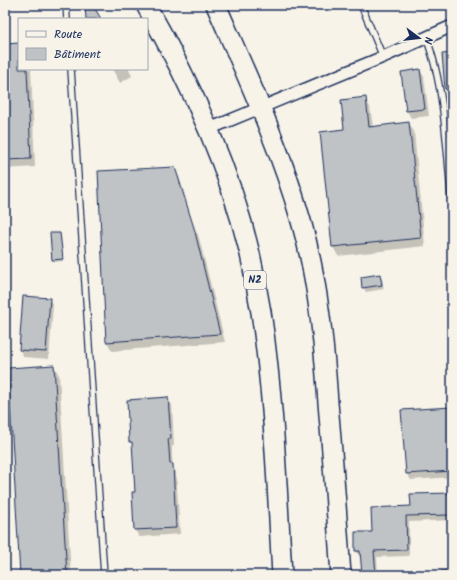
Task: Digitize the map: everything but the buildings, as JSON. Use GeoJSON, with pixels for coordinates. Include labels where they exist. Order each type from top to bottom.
{"type":"FeatureCollection","features":[{"type":"Feature","properties":{"kind":"highway","name":"N2"},"geometry":{"type":"LineString","coordinates":[[146,5],[189,86],[209,129],[237,205],[250,251],[266,349],[272,404],[282,575]]}},
{"type":"Feature","properties":{"kind":"highway"},"geometry":{"type":"LineString","coordinates":[[216,5],[260,107],[290,186],[301,222],[316,295],[327,390],[341,575]]}},
{"type":"Feature","properties":{"kind":"street"},"geometry":{"type":"LineString","coordinates":[[209,129],[383,57],[452,26]]}},
{"type":"Feature","properties":{"kind":"lane"},"geometry":{"type":"LineString","coordinates":[[66,5],[67,18]]}},
{"type":"Feature","properties":{"kind":"lane"},"geometry":{"type":"LineString","coordinates":[[361,5],[383,57]]}},
{"type":"Feature","properties":{"kind":"lane"},"geometry":{"type":"LineString","coordinates":[[426,37],[438,81],[452,207]]}},
{"type":"Feature","properties":{"kind":"lane"},"geometry":{"type":"LineString","coordinates":[[70,70],[104,575]]}},
{"type":"Feature","properties":{"kind":"lane"},"geometry":{"type":"LineString","coordinates":[[441,575],[452,572]]}}]}
